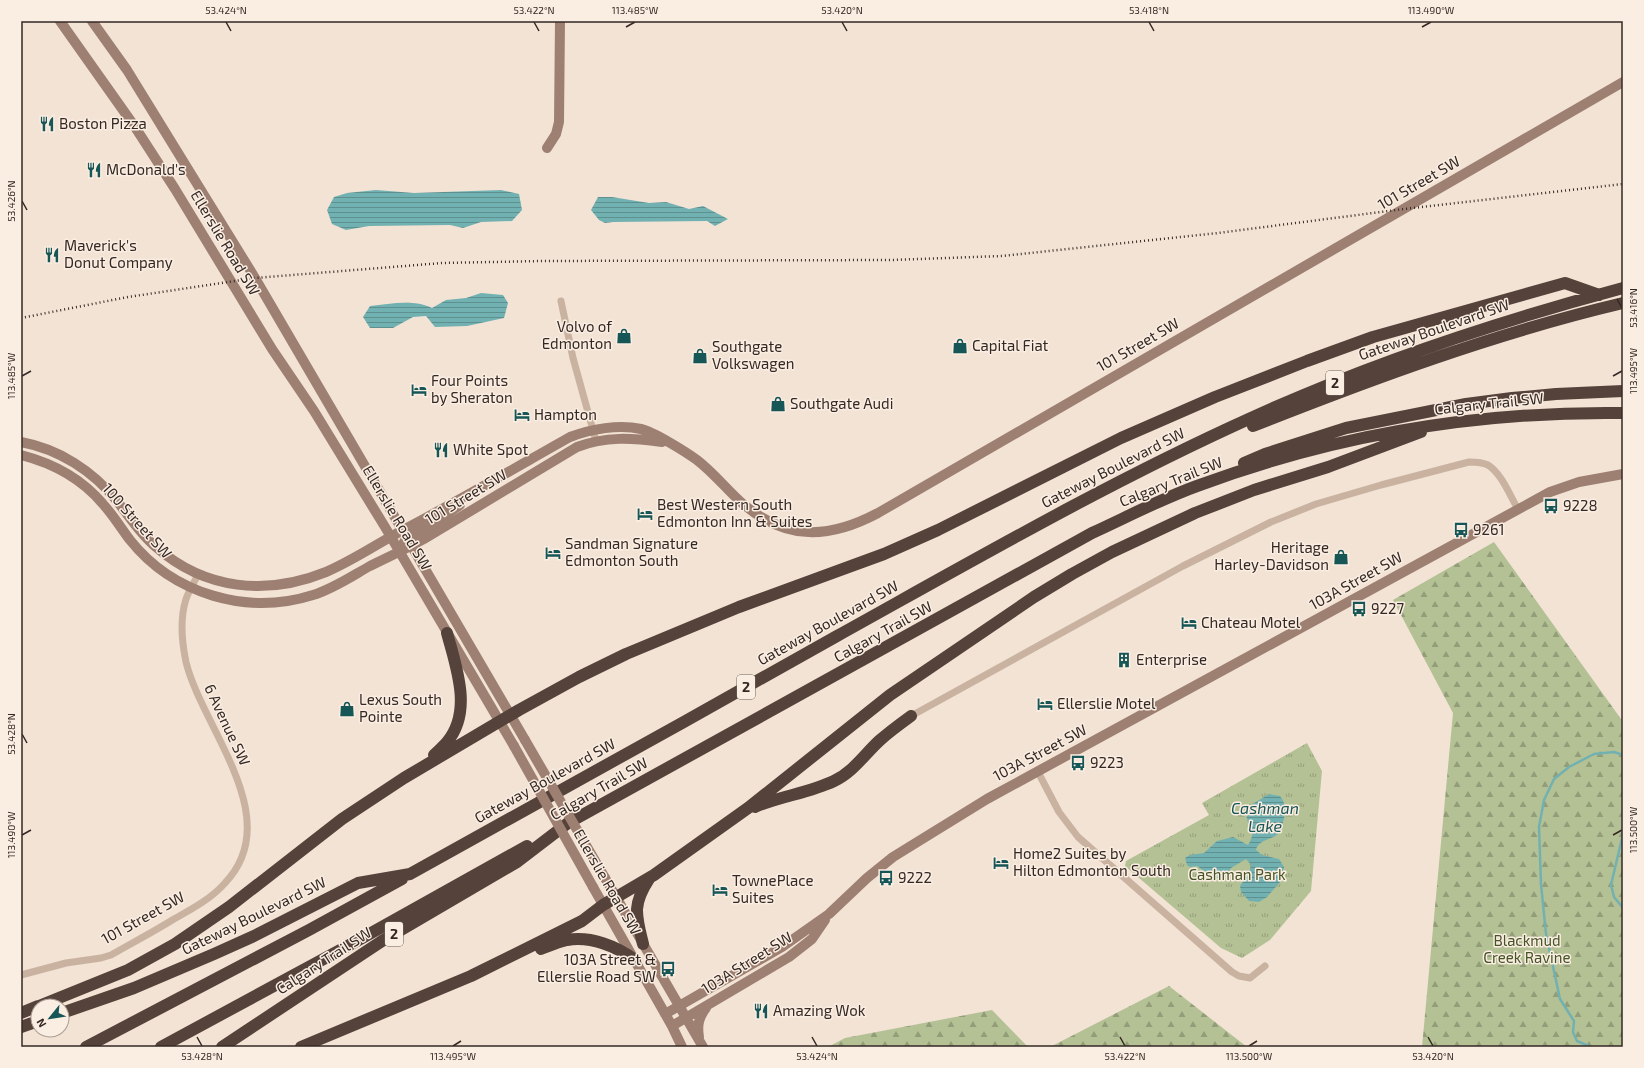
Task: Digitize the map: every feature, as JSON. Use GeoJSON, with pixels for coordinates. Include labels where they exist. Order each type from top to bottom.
{"type":"FeatureCollection","features":[{"type":"Feature","properties":{"kind":"highway"},"geometry":{"type":"LineString","coordinates":[[58,998],[128,970],[175,944],[229,907],[342,819],[404,778],[579,677],[626,654],[739,607],[884,554],[952,523],[1121,438],[1215,397],[1307,361],[1373,337],[1564,283],[1599,295]]}},
{"type":"Feature","properties":{"kind":"highway","name":"Gateway Boulevard SW"},"geometry":{"type":"LineString","coordinates":[[70,1010],[134,988],[214,954],[268,929],[358,883],[410,874],[1069,508],[1143,469],[1207,438],[1310,393],[1399,358],[1517,318],[1623,288]]}},
{"type":"Feature","properties":{"kind":"highway"},"geometry":{"type":"LineString","coordinates":[[1207,438],[1239,431],[1390,372],[1473,345],[1569,316],[1623,303]]}},
{"type":"Feature","properties":{"kind":"highway"},"geometry":{"type":"LineString","coordinates":[[1136,512],[1194,481],[1265,454],[1346,428],[1458,406],[1504,399],[1556,394],[1623,391]]}},
{"type":"Feature","properties":{"kind":"highway","name":"Calgary Trail SW"},"geometry":{"type":"LineString","coordinates":[[222,1047],[382,942],[517,862],[568,823],[1092,533],[1136,512],[1196,486],[1298,453],[1381,433],[1492,417],[1581,412],[1623,413]]}},
{"type":"Feature","properties":{"kind":"highway"},"geometry":{"type":"LineString","coordinates":[[643,944],[637,920],[637,904],[640,893],[649,879],[738,815],[890,695],[1034,597],[1112,552],[1195,513],[1254,490],[1328,467],[1444,423]]}},
{"type":"Feature","properties":{"kind":"highway"},"geometry":{"type":"LineString","coordinates":[[404,778],[432,756],[447,742],[455,731],[461,708],[460,683],[447,633]]}},
{"type":"Feature","properties":{"kind":"highway"},"geometry":{"type":"LineString","coordinates":[[738,815],[776,799],[817,788],[834,781],[856,766],[879,741],[911,716]]}},
{"type":"Feature","properties":{"kind":"highway"},"geometry":{"type":"LineString","coordinates":[[161,1047],[355,942],[568,823]]}},
{"type":"Feature","properties":{"kind":"highway"},"geometry":{"type":"LineString","coordinates":[[86,1047],[309,930],[410,874]]}},
{"type":"Feature","properties":{"kind":"highway"},"geometry":{"type":"LineString","coordinates":[[301,1047],[447,987],[492,966],[582,921],[603,905],[654,875]]}},
{"type":"Feature","properties":{"kind":"highway"},"geometry":{"type":"LineString","coordinates":[[492,966],[567,940],[576,939],[596,941],[620,950],[635,960]]}},
{"type":"Feature","properties":{"kind":"street","name":"Ellerslie Road SW"},"geometry":{"type":"LineString","coordinates":[[60,21],[135,127],[272,349],[314,411],[391,537],[514,746],[672,1026],[682,1047]]}},
{"type":"Feature","properties":{"kind":"street"},"geometry":{"type":"LineString","coordinates":[[83,21],[101,33]]}},
{"type":"Feature","properties":{"kind":"street","name":"Ellerslie Road SW"},"geometry":{"type":"LineString","coordinates":[[92,21],[127,70],[255,278],[511,715],[701,1044]]}},
{"type":"Feature","properties":{"kind":"street"},"geometry":{"type":"LineString","coordinates":[[547,148],[556,134],[559,122],[560,21]]}},
{"type":"Feature","properties":{"kind":"street","name":"101 Street SW"},"geometry":{"type":"LineString","coordinates":[[407,538],[482,487],[570,437],[592,430],[620,428],[642,429],[697,460],[744,504],[761,517],[773,523],[796,531],[808,533],[834,531],[846,528],[862,522],[883,510],[1623,82]]}},
{"type":"Feature","properties":{"kind":"street"},"geometry":{"type":"LineString","coordinates":[[561,301],[573,358],[596,441]]}},
{"type":"Feature","properties":{"kind":"street","name":"101 Street SW"},"geometry":{"type":"LineString","coordinates":[[407,538],[472,512],[570,450],[596,441],[626,438],[670,444]]}},
{"type":"Feature","properties":{"kind":"street","name":"100 Street SW"},"geometry":{"type":"LineString","coordinates":[[21,442],[36,446],[63,457],[94,476],[112,494],[140,532],[151,543],[181,566],[198,575],[231,584],[256,587],[296,582],[333,569],[391,537],[407,538],[399,551],[337,585],[315,595],[279,604],[236,602],[212,596],[191,588],[160,570],[131,541],[104,505],[81,483],[70,475],[44,462],[21,454]]}},
{"type":"Feature","properties":{"kind":"street"},"geometry":{"type":"LineString","coordinates":[[911,716],[1183,566],[1271,522],[1316,504],[1469,462],[1480,462],[1488,466],[1498,475],[1518,510]]}},
{"type":"Feature","properties":{"kind":"street","name":"103A Street SW"},"geometry":{"type":"LineString","coordinates":[[665,1014],[680,1007],[774,952],[829,914],[867,878],[907,847],[987,799],[1550,492],[1565,486],[1595,478],[1623,474]]}},
{"type":"Feature","properties":{"kind":"street","name":"6 Avenue SW"},"geometry":{"type":"LineString","coordinates":[[198,575],[186,598],[183,621],[183,636],[187,663],[200,699],[237,778],[247,812],[248,830],[244,850],[238,868],[226,883]]}},
{"type":"Feature","properties":{"kind":"street"},"geometry":{"type":"LineString","coordinates":[[1038,772],[1062,817],[1078,837],[1232,972],[1239,976],[1250,978],[1265,966]]}},
{"type":"Feature","properties":{"kind":"street","name":"101 Street SW"},"geometry":{"type":"LineString","coordinates":[[21,975],[43,968],[101,958],[110,955],[208,899],[226,883]]}},
{"type":"Feature","properties":{"kind":"street","name":"103A Street SW"},"geometry":{"type":"LineString","coordinates":[[672,1026],[798,951],[812,939],[829,914]]}},
{"type":"Feature","properties":{"kind":"street"},"geometry":{"type":"LineString","coordinates":[[701,1044],[698,1024],[700,1016],[708,1005]]}},
{"type":"Feature","properties":{"kind":"green space","name":"Blackmud Creek Ravine"},"geometry":{"type":"Polygon","coordinates":[[[1494,542],[1621,719],[1623,719],[1623,1047],[1422,1047],[1453,713],[1393,600],[1494,542]]]}},
{"type":"Feature","properties":{"kind":"green space","name":"Cashman Park"},"geometry":{"type":"Polygon","coordinates":[[[1307,743],[1322,771],[1311,891],[1270,940],[1242,958],[1221,948],[1125,866],[1126,861],[1209,815],[1202,803],[1307,743]]]}},
{"type":"Feature","properties":{"kind":"green space"},"geometry":{"type":"Polygon","coordinates":[[[1169,986],[1247,1047],[1050,1047],[1169,986]]]}},
{"type":"Feature","properties":{"kind":"green space"},"geometry":{"type":"Polygon","coordinates":[[[992,1010],[1028,1047],[828,1047],[845,1038],[992,1010]]]}},
{"type":"Feature","properties":{"kind":"water"},"geometry":{"type":"Polygon","coordinates":[[[376,190],[414,193],[501,190],[519,194],[522,210],[512,221],[481,222],[463,228],[450,225],[369,226],[346,230],[332,224],[327,210],[334,197],[347,193],[376,190]]]}},
{"type":"Feature","properties":{"kind":"water"},"geometry":{"type":"Polygon","coordinates":[[[598,197],[612,197],[649,203],[666,202],[689,209],[703,206],[728,219],[715,226],[707,221],[605,223],[599,220],[591,210],[598,197]]]}},
{"type":"Feature","properties":{"kind":"water"},"geometry":{"type":"Polygon","coordinates":[[[481,293],[503,295],[508,303],[504,318],[467,326],[435,327],[426,316],[413,317],[393,328],[370,328],[363,317],[370,306],[393,303],[409,303],[425,305],[432,308],[446,300],[466,298],[481,293]]]}},
{"type":"Feature","properties":{"kind":"water","name":"Cashman Lake"},"geometry":{"type":"Polygon","coordinates":[[[1269,794],[1280,796],[1282,799],[1285,806],[1284,817],[1278,834],[1259,844],[1256,850],[1262,855],[1279,859],[1284,867],[1281,881],[1267,897],[1259,902],[1249,901],[1241,892],[1240,886],[1249,873],[1251,865],[1246,859],[1231,868],[1227,875],[1221,878],[1214,878],[1197,866],[1190,867],[1187,865],[1185,858],[1190,855],[1204,853],[1217,841],[1233,837],[1248,845],[1251,840],[1252,831],[1246,816],[1246,808],[1269,794]]]}},
{"type":"Feature","properties":{"kind":"waterway"},"geometry":{"type":"LineString","coordinates":[[1591,1047],[1577,1041],[1573,1032],[1574,1021],[1560,999],[1546,934],[1541,884],[1539,827],[1544,800],[1554,779],[1569,767],[1594,754],[1614,752],[1623,755]]}},
{"type":"Feature","properties":{"kind":"waterway"},"geometry":{"type":"LineString","coordinates":[[1623,834],[1611,885],[1614,897],[1623,908]]}},
{"type":"Feature","properties":{"kind":"railway"},"geometry":{"type":"LineString","coordinates":[[21,318],[128,297],[255,278],[442,263],[542,261],[891,260],[1002,256],[1218,233],[1404,209],[1623,184]]}},
{"type":"Feature","properties":{"kind":"place","name":"Boston Pizza"},"geometry":{"type":"Point","coordinates":[47,124]}},
{"type":"Feature","properties":{"kind":"place","name":"McDonald's"},"geometry":{"type":"Point","coordinates":[94,170]}},
{"type":"Feature","properties":{"kind":"place","name":"Maverick's Donut Company"},"geometry":{"type":"Point","coordinates":[52,255]}},
{"type":"Feature","properties":{"kind":"place","name":"Volvo of Edmonton"},"geometry":{"type":"Point","coordinates":[624,336]}},
{"type":"Feature","properties":{"kind":"place","name":"Capital Fiat"},"geometry":{"type":"Point","coordinates":[960,346]}},
{"type":"Feature","properties":{"kind":"place","name":"Southgate Volkswagen"},"geometry":{"type":"Point","coordinates":[700,356]}},
{"type":"Feature","properties":{"kind":"place","name":"Four Points by Sheraton"},"geometry":{"type":"Point","coordinates":[419,390]}},
{"type":"Feature","properties":{"kind":"place","name":"Southgate Audi"},"geometry":{"type":"Point","coordinates":[778,404]}},
{"type":"Feature","properties":{"kind":"place","name":"Hampton"},"geometry":{"type":"Point","coordinates":[522,415]}},
{"type":"Feature","properties":{"kind":"place","name":"White Spot"},"geometry":{"type":"Point","coordinates":[441,450]}},
{"type":"Feature","properties":{"kind":"place","name":"9228"},"geometry":{"type":"Point","coordinates":[1551,506]}},
{"type":"Feature","properties":{"kind":"place","name":"Best Western South Edmonton Inn & Suites"},"geometry":{"type":"Point","coordinates":[645,514]}},
{"type":"Feature","properties":{"kind":"place","name":"9261"},"geometry":{"type":"Point","coordinates":[1461,530]}},
{"type":"Feature","properties":{"kind":"place","name":"Sandman Signature Edmonton South"},"geometry":{"type":"Point","coordinates":[553,553]}},
{"type":"Feature","properties":{"kind":"place","name":"Heritage Harley-Davidson"},"geometry":{"type":"Point","coordinates":[1341,557]}},
{"type":"Feature","properties":{"kind":"place","name":"9227"},"geometry":{"type":"Point","coordinates":[1359,609]}},
{"type":"Feature","properties":{"kind":"place","name":"Chateau Motel"},"geometry":{"type":"Point","coordinates":[1189,623]}},
{"type":"Feature","properties":{"kind":"place","name":"Enterprise"},"geometry":{"type":"Point","coordinates":[1124,660]}},
{"type":"Feature","properties":{"kind":"place","name":"Ellerslie Motel"},"geometry":{"type":"Point","coordinates":[1045,704]}},
{"type":"Feature","properties":{"kind":"place","name":"Lexus South Pointe"},"geometry":{"type":"Point","coordinates":[347,709]}},
{"type":"Feature","properties":{"kind":"place","name":"9223"},"geometry":{"type":"Point","coordinates":[1078,763]}},
{"type":"Feature","properties":{"kind":"place","name":"Home2 Suites by Hilton Edmonton South"},"geometry":{"type":"Point","coordinates":[1001,863]}},
{"type":"Feature","properties":{"kind":"place","name":"9222"},"geometry":{"type":"Point","coordinates":[886,878]}},
{"type":"Feature","properties":{"kind":"place","name":"TownePlace Suites"},"geometry":{"type":"Point","coordinates":[720,890]}},
{"type":"Feature","properties":{"kind":"place","name":"103A Street & Ellerslie Road SW"},"geometry":{"type":"Point","coordinates":[668,969]}},
{"type":"Feature","properties":{"kind":"place","name":"Amazing Wok"},"geometry":{"type":"Point","coordinates":[761,1011]}}]}
